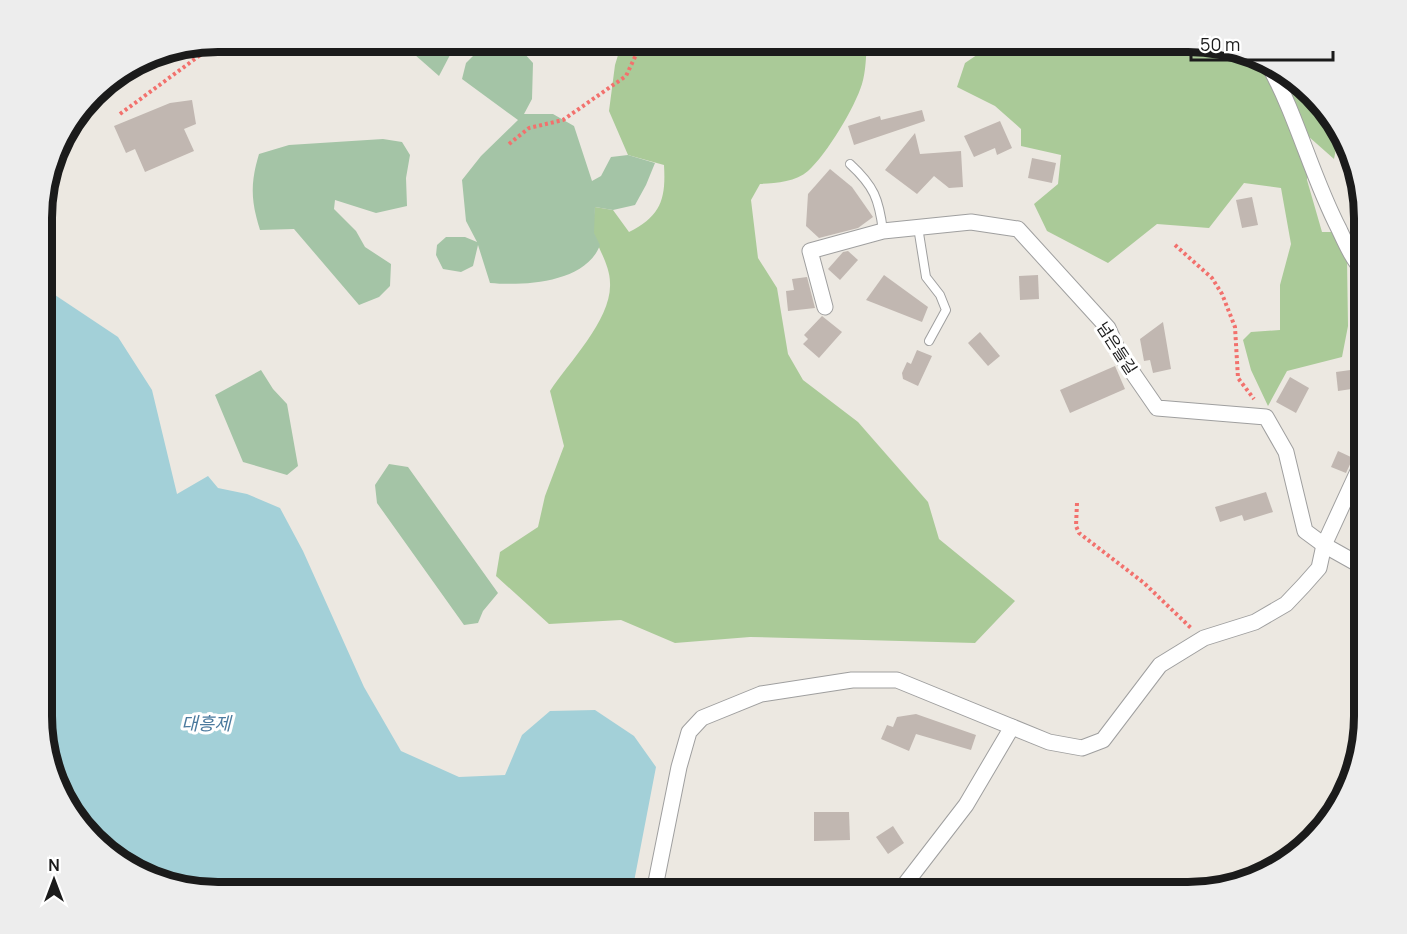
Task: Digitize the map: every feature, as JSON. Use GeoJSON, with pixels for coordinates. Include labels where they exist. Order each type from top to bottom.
{"type":"FeatureCollection","features":[{"type":"Feature","properties":{"kind":"street"},"geometry":{"type":"LineString","coordinates":[[1276,77],[1283,90],[1325,202],[1354,250]]}},
{"type":"Feature","properties":{"kind":"street","name":"넘은들길"},"geometry":{"type":"LineString","coordinates":[[825,307],[810,251],[883,231],[918,227],[971,222],[1018,229],[1108,328],[1119,352],[1157,408],[1266,417]]}},
{"type":"Feature","properties":{"kind":"street"},"geometry":{"type":"LineString","coordinates":[[1266,417],[1286,452],[1305,531],[1354,562]]}},
{"type":"Feature","properties":{"kind":"street"},"geometry":{"type":"LineString","coordinates":[[656,882],[679,767],[689,732],[702,718],[761,694],[852,680],[897,680],[1049,742],[1082,748],[1103,740],[1160,665],[1202,639],[1255,622],[1286,604],[1319,568],[1324,545],[1354,480]]}},
{"type":"Feature","properties":{"kind":"street"},"geometry":{"type":"LineString","coordinates":[[907,881],[966,805],[1012,727]]}},
{"type":"Feature","properties":{"kind":"lane"},"geometry":{"type":"LineString","coordinates":[[850,164],[861,175],[879,201],[883,231]]}},
{"type":"Feature","properties":{"kind":"lane"},"geometry":{"type":"LineString","coordinates":[[918,227],[926,277],[940,295],[946,310],[930,341]]}},
{"type":"Feature","properties":{"kind":"path"},"geometry":{"type":"LineString","coordinates":[[509,144],[529,128],[563,120],[626,76],[637,53]]}},
{"type":"Feature","properties":{"kind":"path"},"geometry":{"type":"LineString","coordinates":[[120,114],[202,54]]}},
{"type":"Feature","properties":{"kind":"path"},"geometry":{"type":"LineString","coordinates":[[1174,245],[1212,278],[1222,294],[1235,327],[1238,378],[1266,417]]}},
{"type":"Feature","properties":{"kind":"path"},"geometry":{"type":"LineString","coordinates":[[1077,503],[1076,526],[1079,533],[1144,583],[1202,639]]}},
{"type":"Feature","properties":{"kind":"green space"},"geometry":{"type":"Polygon","coordinates":[[[866,52],[864,74],[858,94],[840,130],[823,153],[808,171],[798,178],[760,184],[751,200],[758,258],[777,288],[788,354],[803,380],[858,422],[928,502],[939,539],[1015,601],[975,643],[750,637],[675,643],[621,620],[549,624],[496,576],[500,552],[538,527],[545,496],[564,446],[550,391],[588,340],[609,297],[608,270],[593,232],[595,207],[613,210],[629,232],[655,213],[662,197],[664,165],[628,155],[609,111],[619,53],[866,52]]]}},
{"type":"Feature","properties":{"kind":"green space"},"geometry":{"type":"Polygon","coordinates":[[[981,52],[1189,52],[1232,58],[1252,65],[1281,80],[1313,109],[1327,126],[1337,145],[1334,159],[1308,136],[1307,180],[1322,232],[1334,232],[1347,258],[1348,326],[1342,357],[1287,371],[1268,406],[1251,370],[1243,340],[1251,332],[1280,330],[1280,285],[1291,244],[1281,188],[1244,183],[1209,228],[1157,224],[1108,263],[1047,231],[1034,204],[1058,184],[1061,155],[1021,146],[1021,129],[995,106],[957,87],[965,63],[981,52]]]}},
{"type":"Feature","properties":{"kind":"green space"},"geometry":{"type":"Polygon","coordinates":[[[413,53],[450,53],[439,76],[413,53]]]}},
{"type":"Feature","properties":{"kind":"green space"},"geometry":{"type":"Polygon","coordinates":[[[476,53],[524,53],[533,63],[532,99],[524,114],[553,114],[574,126],[592,181],[601,176],[611,157],[628,155],[655,163],[635,205],[613,210],[595,207],[594,233],[600,245],[593,258],[568,275],[520,284],[490,283],[478,245],[473,266],[461,272],[443,269],[436,255],[437,245],[446,237],[465,237],[477,242],[466,221],[462,180],[481,156],[518,120],[462,79],[466,63],[476,53]]]}},
{"type":"Feature","properties":{"kind":"green space"},"geometry":{"type":"Polygon","coordinates":[[[383,139],[402,142],[410,155],[406,178],[407,206],[376,213],[335,200],[334,209],[356,231],[365,247],[391,264],[390,286],[379,297],[359,305],[294,229],[260,230],[253,201],[254,174],[259,154],[289,145],[383,139]]]}},
{"type":"Feature","properties":{"kind":"green space"},"geometry":{"type":"Polygon","coordinates":[[[261,370],[273,389],[287,404],[298,466],[287,475],[243,462],[215,395],[261,370]]]}},
{"type":"Feature","properties":{"kind":"green space"},"geometry":{"type":"Polygon","coordinates":[[[389,464],[408,467],[498,593],[483,611],[478,623],[464,625],[377,503],[375,485],[389,464]]]}},
{"type":"Feature","properties":{"kind":"water","name":"대흥제"},"geometry":{"type":"Polygon","coordinates":[[[53,294],[118,337],[152,390],[177,494],[208,476],[218,488],[247,494],[280,508],[303,551],[364,687],[401,751],[459,777],[505,775],[522,735],[550,711],[595,710],[634,736],[656,767],[634,882],[218,882],[175,876],[155,869],[126,854],[101,833],[80,808],[65,779],[54,737],[53,294]]]}},
{"type":"Feature","properties":{"kind":"building"},"geometry":{"type":"Polygon","coordinates":[[[192,100],[196,124],[184,129],[194,151],[145,172],[135,149],[126,153],[114,126],[170,103],[192,100]]]}},
{"type":"Feature","properties":{"kind":"building"},"geometry":{"type":"Polygon","coordinates":[[[922,110],[925,121],[854,145],[848,126],[880,116],[881,120],[922,110]]]}},
{"type":"Feature","properties":{"kind":"building"},"geometry":{"type":"Polygon","coordinates":[[[1000,121],[1012,148],[997,155],[995,148],[974,157],[964,136],[1000,121]]]}},
{"type":"Feature","properties":{"kind":"building"},"geometry":{"type":"Polygon","coordinates":[[[915,133],[920,154],[961,151],[963,187],[949,188],[934,176],[917,194],[885,170],[915,133]]]}},
{"type":"Feature","properties":{"kind":"building"},"geometry":{"type":"Polygon","coordinates":[[[1032,158],[1056,163],[1052,183],[1028,178],[1032,158]]]}},
{"type":"Feature","properties":{"kind":"building"},"geometry":{"type":"Polygon","coordinates":[[[830,169],[852,187],[873,217],[858,228],[819,238],[806,226],[808,194],[830,169]]]}},
{"type":"Feature","properties":{"kind":"building"},"geometry":{"type":"Polygon","coordinates":[[[1252,197],[1258,225],[1242,228],[1236,200],[1252,197]]]}},
{"type":"Feature","properties":{"kind":"building"},"geometry":{"type":"Polygon","coordinates":[[[848,251],[858,260],[840,280],[828,269],[843,252],[848,251]]]}},
{"type":"Feature","properties":{"kind":"building"},"geometry":{"type":"Polygon","coordinates":[[[884,275],[928,307],[922,322],[866,300],[884,275]]]}},
{"type":"Feature","properties":{"kind":"building"},"geometry":{"type":"Polygon","coordinates":[[[1038,275],[1039,299],[1020,300],[1019,276],[1038,275]]]}},
{"type":"Feature","properties":{"kind":"building"},"geometry":{"type":"Polygon","coordinates":[[[807,277],[815,308],[788,311],[786,291],[794,290],[792,279],[807,277]]]}},
{"type":"Feature","properties":{"kind":"building"},"geometry":{"type":"Polygon","coordinates":[[[822,316],[842,332],[819,358],[803,344],[808,339],[804,335],[822,316]]]}},
{"type":"Feature","properties":{"kind":"building"},"geometry":{"type":"Polygon","coordinates":[[[1163,322],[1171,369],[1153,373],[1150,360],[1144,361],[1140,339],[1163,322]]]}},
{"type":"Feature","properties":{"kind":"building"},"geometry":{"type":"Polygon","coordinates":[[[980,332],[1000,356],[988,366],[968,343],[980,332]]]}},
{"type":"Feature","properties":{"kind":"building"},"geometry":{"type":"Polygon","coordinates":[[[917,350],[932,356],[918,386],[903,379],[902,373],[907,362],[911,364],[917,350]]]}},
{"type":"Feature","properties":{"kind":"building"},"geometry":{"type":"Polygon","coordinates":[[[1115,366],[1125,389],[1070,413],[1060,390],[1115,366]]]}},
{"type":"Feature","properties":{"kind":"building"},"geometry":{"type":"Polygon","coordinates":[[[1354,370],[1354,389],[1338,391],[1336,372],[1354,370]]]}},
{"type":"Feature","properties":{"kind":"building"},"geometry":{"type":"Polygon","coordinates":[[[1290,377],[1309,388],[1296,413],[1276,402],[1290,377]]]}},
{"type":"Feature","properties":{"kind":"building"},"geometry":{"type":"Polygon","coordinates":[[[1338,451],[1353,458],[1346,473],[1331,467],[1338,451]]]}},
{"type":"Feature","properties":{"kind":"building"},"geometry":{"type":"Polygon","coordinates":[[[1266,492],[1273,512],[1244,521],[1242,515],[1220,522],[1215,507],[1266,492]]]}},
{"type":"Feature","properties":{"kind":"building"},"geometry":{"type":"Polygon","coordinates":[[[916,714],[976,735],[971,750],[916,734],[909,751],[881,739],[887,725],[893,727],[897,717],[916,714]]]}},
{"type":"Feature","properties":{"kind":"building"},"geometry":{"type":"Polygon","coordinates":[[[814,812],[849,812],[850,840],[814,841],[814,812]]]}},
{"type":"Feature","properties":{"kind":"building"},"geometry":{"type":"Polygon","coordinates":[[[893,826],[904,843],[888,854],[876,837],[893,826]]]}}]}
